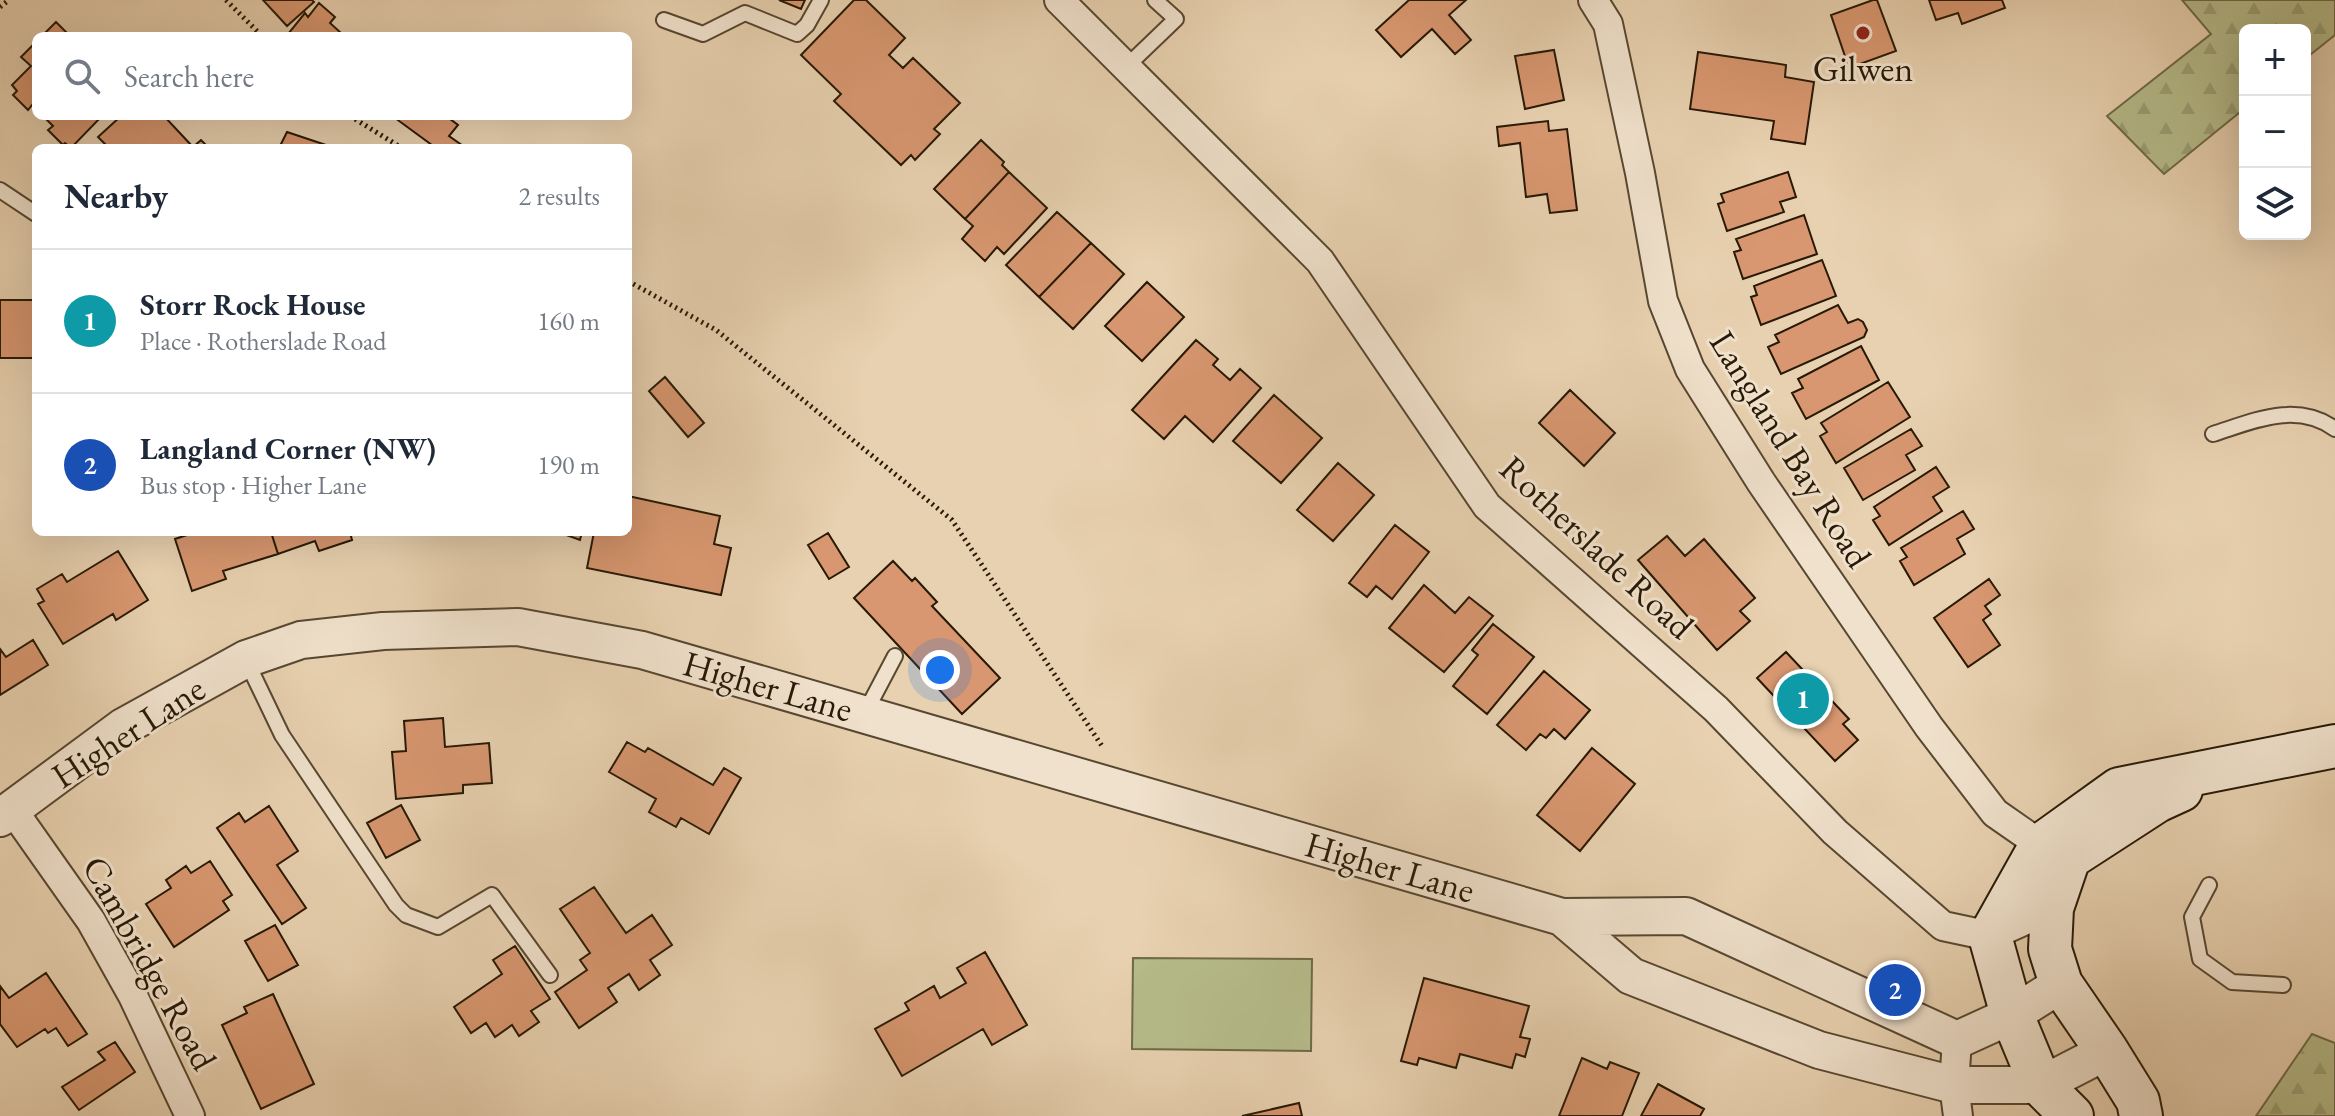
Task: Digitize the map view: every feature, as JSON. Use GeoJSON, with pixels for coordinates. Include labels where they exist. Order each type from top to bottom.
{"type":"FeatureCollection","features":[{"type":"Feature","properties":{"kind":"main road"},"geometry":{"type":"LineString","coordinates":[[2072,1116],[2041,1085],[2012,1015],[1990,936],[2055,851],[2230,769],[2335,746]]}},
{"type":"Feature","properties":{"kind":"main road"},"geometry":{"type":"LineString","coordinates":[[2055,851],[2050,949],[2061,984],[2138,1101],[2141,1116]]}},
{"type":"Feature","properties":{"kind":"street","name":"Rotherslade Road"},"geometry":{"type":"LineString","coordinates":[[1059,0],[1320,261],[1487,506],[1716,709],[1835,832],[1943,926],[1990,936]]}},
{"type":"Feature","properties":{"kind":"street","name":"Langland Bay Road"},"geometry":{"type":"LineString","coordinates":[[1593,0],[1608,24],[1663,301],[1690,369],[1761,482],[1929,727],[1995,813],[2055,851]]}},
{"type":"Feature","properties":{"kind":"street","name":"Higher Lane"},"geometry":{"type":"LineString","coordinates":[[6,814],[123,727],[246,659],[301,640],[383,631],[518,627],[642,650],[1562,917],[1686,916],[1957,1040]]}},
{"type":"Feature","properties":{"kind":"street","name":"Cambridge Road"},"geometry":{"type":"LineString","coordinates":[[6,814],[91,921],[133,996],[190,1116]]}},
{"type":"Feature","properties":{"kind":"street"},"geometry":{"type":"LineString","coordinates":[[1990,936],[2052,908]]}},
{"type":"Feature","properties":{"kind":"street","name":"Higher Lane"},"geometry":{"type":"LineString","coordinates":[[1562,917],[1631,976],[1956,1100],[2041,1085],[2107,1051]]}},
{"type":"Feature","properties":{"kind":"street"},"geometry":{"type":"LineString","coordinates":[[1956,1100],[1957,1040],[2012,1015],[2061,984]]}},
{"type":"Feature","properties":{"kind":"lane"},"geometry":{"type":"LineString","coordinates":[[664,20],[703,34],[745,13],[797,34],[807,25],[821,0]]}},
{"type":"Feature","properties":{"kind":"lane"},"geometry":{"type":"LineString","coordinates":[[1126,67],[1176,19],[1155,0]]}},
{"type":"Feature","properties":{"kind":"lane"},"geometry":{"type":"LineString","coordinates":[[0,190],[32,211]]}},
{"type":"Feature","properties":{"kind":"lane"},"geometry":{"type":"LineString","coordinates":[[2213,434],[2269,416],[2298,413],[2325,422],[2335,429]]}},
{"type":"Feature","properties":{"kind":"lane"},"geometry":{"type":"LineString","coordinates":[[864,714],[895,656]]}},
{"type":"Feature","properties":{"kind":"lane"},"geometry":{"type":"LineString","coordinates":[[246,659],[282,735],[396,905],[406,915],[438,927],[492,895],[550,975]]}},
{"type":"Feature","properties":{"kind":"lane"},"geometry":{"type":"LineString","coordinates":[[2209,885],[2192,917],[2200,959],[2232,982],[2283,985]]}},
{"type":"Feature","properties":{"kind":"path"},"geometry":{"type":"LineString","coordinates":[[0,7],[9,0]]}},
{"type":"Feature","properties":{"kind":"path"},"geometry":{"type":"LineString","coordinates":[[226,0],[258,32]]}},
{"type":"Feature","properties":{"kind":"path"},"geometry":{"type":"LineString","coordinates":[[356,120],[396,144]]}},
{"type":"Feature","properties":{"kind":"path"},"geometry":{"type":"LineString","coordinates":[[632,283],[716,330],[952,520],[1094,735]]}},
{"type":"Feature","properties":{"kind":"green space"},"geometry":{"type":"Polygon","coordinates":[[[2182,0],[2335,0],[2335,35],[2311,54],[2311,24],[2239,24],[2239,113],[2164,174],[2107,116],[2211,34],[2182,0]]]}},
{"type":"Feature","properties":{"kind":"green space"},"geometry":{"type":"Polygon","coordinates":[[[1133,958],[1312,959],[1311,1051],[1132,1049],[1133,958]]]}},
{"type":"Feature","properties":{"kind":"green space"},"geometry":{"type":"Polygon","coordinates":[[[2312,1034],[2335,1043],[2335,1116],[2256,1116],[2312,1034]]]}},
{"type":"Feature","properties":{"kind":"building"},"geometry":{"type":"Polygon","coordinates":[[[263,0],[312,0],[314,2],[287,26],[263,0]]]}},
{"type":"Feature","properties":{"kind":"building"},"geometry":{"type":"Polygon","coordinates":[[[779,0],[805,0],[801,9],[779,0]]]}},
{"type":"Feature","properties":{"kind":"building"},"geometry":{"type":"Polygon","coordinates":[[[854,0],[866,0],[905,38],[889,55],[903,68],[913,58],[960,103],[934,129],[940,134],[915,160],[911,155],[901,165],[834,101],[841,94],[801,55],[854,0]]]}},
{"type":"Feature","properties":{"kind":"building"},"geometry":{"type":"Polygon","coordinates":[[[1409,0],[1466,0],[1449,15],[1471,40],[1455,54],[1432,29],[1401,57],[1376,30],[1409,0]]]}},
{"type":"Feature","properties":{"kind":"building","name":"Gilwen"},"geometry":{"type":"Polygon","coordinates":[[[1877,0],[1896,51],[1849,68],[1831,15],[1877,0]]]}},
{"type":"Feature","properties":{"kind":"building"},"geometry":{"type":"Polygon","coordinates":[[[1929,0],[2002,0],[2005,8],[1962,24],[1958,13],[1936,20],[1929,0]]]}},
{"type":"Feature","properties":{"kind":"building"},"geometry":{"type":"Polygon","coordinates":[[[319,3],[335,17],[330,23],[340,32],[290,32],[305,13],[308,17],[319,3]]]}},
{"type":"Feature","properties":{"kind":"building"},"geometry":{"type":"Polygon","coordinates":[[[56,22],[66,32],[46,32],[56,22]]]}},
{"type":"Feature","properties":{"kind":"building"},"geometry":{"type":"Polygon","coordinates":[[[32,46],[32,105],[28,110],[13,95],[17,91],[12,85],[31,66],[21,57],[32,46]]]}},
{"type":"Feature","properties":{"kind":"building"},"geometry":{"type":"Polygon","coordinates":[[[1554,50],[1564,100],[1525,109],[1515,56],[1554,50]]]}},
{"type":"Feature","properties":{"kind":"building"},"geometry":{"type":"Polygon","coordinates":[[[1698,52],[1786,65],[1785,77],[1814,82],[1805,144],[1771,139],[1774,121],[1690,109],[1698,52]]]}},
{"type":"Feature","properties":{"kind":"building"},"geometry":{"type":"Polygon","coordinates":[[[47,120],[98,120],[75,144],[62,144],[48,130],[53,126],[47,120]]]}},
{"type":"Feature","properties":{"kind":"building"},"geometry":{"type":"Polygon","coordinates":[[[117,120],[168,120],[190,144],[105,144],[98,137],[117,120]]]}},
{"type":"Feature","properties":{"kind":"building"},"geometry":{"type":"Polygon","coordinates":[[[398,120],[451,120],[458,125],[449,136],[460,144],[431,144],[398,120]]]}},
{"type":"Feature","properties":{"kind":"building"},"geometry":{"type":"Polygon","coordinates":[[[1548,121],[1549,131],[1567,129],[1577,210],[1550,213],[1547,194],[1526,197],[1520,143],[1499,146],[1497,127],[1548,121]]]}},
{"type":"Feature","properties":{"kind":"building"},"geometry":{"type":"Polygon","coordinates":[[[287,132],[323,144],[281,144],[287,132]]]}},
{"type":"Feature","properties":{"kind":"building"},"geometry":{"type":"Polygon","coordinates":[[[981,140],[1004,162],[1002,165],[1009,172],[965,219],[934,189],[981,140]]]}},
{"type":"Feature","properties":{"kind":"building"},"geometry":{"type":"Polygon","coordinates":[[[1009,172],[1047,208],[1004,254],[997,247],[985,261],[962,239],[973,226],[965,219],[1009,172]]]}},
{"type":"Feature","properties":{"kind":"building"},"geometry":{"type":"Polygon","coordinates":[[[1788,172],[1796,197],[1780,202],[1784,212],[1727,231],[1718,204],[1724,202],[1721,194],[1788,172]]]}},
{"type":"Feature","properties":{"kind":"building"},"geometry":{"type":"Polygon","coordinates":[[[1057,212],[1091,243],[1039,297],[1006,265],[1057,212]]]}},
{"type":"Feature","properties":{"kind":"building"},"geometry":{"type":"Polygon","coordinates":[[[1804,215],[1817,254],[1743,279],[1734,252],[1741,250],[1736,239],[1804,215]]]}},
{"type":"Feature","properties":{"kind":"building"},"geometry":{"type":"Polygon","coordinates":[[[1091,243],[1124,274],[1073,329],[1039,297],[1091,243]]]}},
{"type":"Feature","properties":{"kind":"building"},"geometry":{"type":"Polygon","coordinates":[[[1822,260],[1836,296],[1761,325],[1751,297],[1757,295],[1754,286],[1822,260]]]}},
{"type":"Feature","properties":{"kind":"building"},"geometry":{"type":"Polygon","coordinates":[[[1147,282],[1184,317],[1142,361],[1105,326],[1147,282]]]}},
{"type":"Feature","properties":{"kind":"building"},"geometry":{"type":"Polygon","coordinates":[[[0,300],[32,300],[32,358],[0,358],[0,300]]]}},
{"type":"Feature","properties":{"kind":"building"},"geometry":{"type":"Polygon","coordinates":[[[1838,305],[1848,323],[1858,319],[1863,322],[1867,330],[1864,337],[1781,374],[1768,347],[1779,342],[1775,335],[1838,305]]]}},
{"type":"Feature","properties":{"kind":"building"},"geometry":{"type":"Polygon","coordinates":[[[1196,340],[1218,359],[1213,365],[1230,380],[1240,369],[1261,388],[1213,442],[1185,416],[1164,439],[1132,410],[1196,340]]]}},
{"type":"Feature","properties":{"kind":"building"},"geometry":{"type":"Polygon","coordinates":[[[1861,346],[1879,380],[1806,419],[1792,393],[1803,388],[1798,379],[1861,346]]]}},
{"type":"Feature","properties":{"kind":"building"},"geometry":{"type":"Polygon","coordinates":[[[665,377],[704,423],[688,437],[649,391],[665,377]]]}},
{"type":"Feature","properties":{"kind":"building"},"geometry":{"type":"Polygon","coordinates":[[[1888,382],[1910,417],[1836,463],[1820,436],[1827,432],[1821,423],[1888,382]]]}},
{"type":"Feature","properties":{"kind":"building"},"geometry":{"type":"Polygon","coordinates":[[[1570,390],[1615,433],[1584,466],[1539,423],[1570,390]]]}},
{"type":"Feature","properties":{"kind":"building"},"geometry":{"type":"Polygon","coordinates":[[[1274,395],[1322,438],[1281,483],[1233,441],[1274,395]]]}},
{"type":"Feature","properties":{"kind":"building"},"geometry":{"type":"Polygon","coordinates":[[[1911,429],[1922,446],[1906,455],[1915,470],[1863,500],[1844,468],[1911,429]]]}},
{"type":"Feature","properties":{"kind":"building"},"geometry":{"type":"Polygon","coordinates":[[[1338,463],[1374,495],[1333,541],[1297,510],[1338,463]]]}},
{"type":"Feature","properties":{"kind":"building"},"geometry":{"type":"Polygon","coordinates":[[[1936,467],[1949,487],[1933,497],[1942,511],[1889,545],[1873,520],[1880,516],[1874,507],[1936,467]]]}},
{"type":"Feature","properties":{"kind":"building"},"geometry":{"type":"Polygon","coordinates":[[[632,497],[720,516],[714,544],[731,548],[721,595],[587,568],[593,536],[632,536],[632,497]]]}},
{"type":"Feature","properties":{"kind":"building"},"geometry":{"type":"Polygon","coordinates":[[[1963,511],[1974,529],[1957,539],[1965,554],[1914,585],[1900,561],[1907,557],[1901,548],[1963,511]]]}},
{"type":"Feature","properties":{"kind":"building"},"geometry":{"type":"Polygon","coordinates":[[[1395,525],[1429,552],[1392,599],[1376,586],[1367,597],[1349,583],[1395,525]]]}},
{"type":"Feature","properties":{"kind":"building"},"geometry":{"type":"Polygon","coordinates":[[[828,533],[849,567],[829,579],[808,545],[828,533]]]}},
{"type":"Feature","properties":{"kind":"building"},"geometry":{"type":"Polygon","coordinates":[[[184,536],[272,536],[278,554],[223,571],[226,579],[192,591],[175,539],[184,536]]]}},
{"type":"Feature","properties":{"kind":"building"},"geometry":{"type":"Polygon","coordinates":[[[272,536],[351,536],[352,540],[319,551],[315,541],[278,554],[272,536]]]}},
{"type":"Feature","properties":{"kind":"building"},"geometry":{"type":"Polygon","coordinates":[[[1667,536],[1685,556],[1704,539],[1755,598],[1740,611],[1750,621],[1717,650],[1638,560],[1667,536]]]}},
{"type":"Feature","properties":{"kind":"building"},"geometry":{"type":"Polygon","coordinates":[[[118,551],[148,600],[116,620],[113,614],[63,644],[38,604],[44,601],[37,589],[62,574],[67,582],[118,551]]]}},
{"type":"Feature","properties":{"kind":"building"},"geometry":{"type":"Polygon","coordinates":[[[893,561],[912,581],[915,578],[937,602],[932,606],[1000,678],[962,714],[854,598],[893,561]]]}},
{"type":"Feature","properties":{"kind":"building"},"geometry":{"type":"Polygon","coordinates":[[[1989,579],[2000,595],[1985,606],[1991,614],[1983,620],[2000,645],[1968,667],[1934,618],[1989,579]]]}},
{"type":"Feature","properties":{"kind":"building"},"geometry":{"type":"Polygon","coordinates":[[[1424,585],[1455,613],[1469,597],[1493,616],[1444,672],[1389,628],[1424,585]]]}},
{"type":"Feature","properties":{"kind":"building"},"geometry":{"type":"Polygon","coordinates":[[[1493,624],[1534,657],[1487,714],[1453,686],[1478,655],[1472,650],[1493,624]]]}},
{"type":"Feature","properties":{"kind":"building"},"geometry":{"type":"Polygon","coordinates":[[[33,640],[48,665],[0,695],[0,649],[6,657],[33,640]]]}},
{"type":"Feature","properties":{"kind":"building"},"geometry":{"type":"Polygon","coordinates":[[[1786,652],[1849,719],[1843,724],[1858,740],[1835,761],[1757,678],[1786,652]]]}},
{"type":"Feature","properties":{"kind":"building"},"geometry":{"type":"Polygon","coordinates":[[[1544,671],[1590,710],[1565,739],[1554,729],[1546,738],[1540,734],[1526,750],[1497,725],[1544,671]]]}},
{"type":"Feature","properties":{"kind":"building"},"geometry":{"type":"Polygon","coordinates":[[[443,718],[445,747],[489,743],[492,783],[463,785],[463,793],[396,799],[392,752],[406,751],[404,721],[443,718]]]}},
{"type":"Feature","properties":{"kind":"building"},"geometry":{"type":"Polygon","coordinates":[[[627,742],[645,752],[648,748],[713,785],[724,768],[741,778],[709,834],[681,818],[676,827],[649,812],[656,799],[609,772],[627,742]]]}},
{"type":"Feature","properties":{"kind":"building"},"geometry":{"type":"Polygon","coordinates":[[[1592,748],[1635,784],[1580,851],[1537,815],[1592,748]]]}},
{"type":"Feature","properties":{"kind":"building"},"geometry":{"type":"Polygon","coordinates":[[[401,805],[420,840],[386,858],[367,823],[401,805]]]}},
{"type":"Feature","properties":{"kind":"building"},"geometry":{"type":"Polygon","coordinates":[[[269,806],[298,851],[277,865],[306,908],[282,924],[217,828],[239,813],[245,822],[269,806]]]}},
{"type":"Feature","properties":{"kind":"building"},"geometry":{"type":"Polygon","coordinates":[[[210,861],[232,895],[223,901],[229,910],[174,947],[146,904],[171,888],[166,880],[186,866],[191,873],[210,861]]]}},
{"type":"Feature","properties":{"kind":"building"},"geometry":{"type":"Polygon","coordinates":[[[594,887],[626,933],[652,915],[672,945],[650,960],[660,975],[639,990],[629,974],[608,988],[617,1002],[579,1028],[555,992],[587,970],[580,960],[590,953],[560,909],[594,887]]]}},
{"type":"Feature","properties":{"kind":"building"},"geometry":{"type":"Polygon","coordinates":[[[275,925],[298,965],[268,981],[245,941],[275,925]]]}},
{"type":"Feature","properties":{"kind":"building"},"geometry":{"type":"Polygon","coordinates":[[[515,946],[550,999],[531,1011],[539,1022],[519,1036],[512,1025],[495,1037],[486,1023],[471,1033],[454,1007],[502,974],[493,960],[515,946]]]}},
{"type":"Feature","properties":{"kind":"building"},"geometry":{"type":"Polygon","coordinates":[[[985,952],[1027,1025],[992,1045],[983,1029],[902,1076],[875,1029],[909,1010],[905,1003],[934,986],[940,998],[966,983],[957,968],[985,952]]]}},
{"type":"Feature","properties":{"kind":"building"},"geometry":{"type":"Polygon","coordinates":[[[46,973],[87,1034],[68,1046],[56,1028],[48,1033],[45,1029],[17,1047],[0,1024],[0,986],[9,998],[46,973]]]}},
{"type":"Feature","properties":{"kind":"building"},"geometry":{"type":"Polygon","coordinates":[[[1424,978],[1529,1006],[1520,1037],[1530,1039],[1525,1057],[1516,1054],[1512,1068],[1460,1054],[1456,1068],[1419,1058],[1417,1065],[1401,1061],[1424,978]]]}},
{"type":"Feature","properties":{"kind":"building"},"geometry":{"type":"Polygon","coordinates":[[[273,994],[314,1084],[261,1109],[222,1025],[247,1013],[244,1007],[273,994]]]}},
{"type":"Feature","properties":{"kind":"building"},"geometry":{"type":"Polygon","coordinates":[[[115,1042],[135,1072],[79,1110],[62,1087],[105,1060],[98,1052],[115,1042]]]}},
{"type":"Feature","properties":{"kind":"building"},"geometry":{"type":"Polygon","coordinates":[[[1582,1058],[1607,1069],[1610,1062],[1639,1073],[1622,1116],[1559,1116],[1582,1058]]]}},
{"type":"Feature","properties":{"kind":"building"},"geometry":{"type":"Polygon","coordinates":[[[1658,1084],[1704,1109],[1700,1116],[1641,1116],[1658,1084]]]}},
{"type":"Feature","properties":{"kind":"building"},"geometry":{"type":"Polygon","coordinates":[[[1299,1103],[1302,1116],[1242,1116],[1299,1103]]]}},
{"type":"Feature","properties":{"kind":"place","name":"Gilwen"},"geometry":{"type":"Point","coordinates":[1863,33]}},
{"type":"Feature","properties":{"kind":"place","name":"Storr Rock House"},"geometry":{"type":"Point","coordinates":[1803,699]}},
{"type":"Feature","properties":{"kind":"place","name":"Langland Corner (NW)"},"geometry":{"type":"Point","coordinates":[1895,990]}}]}
